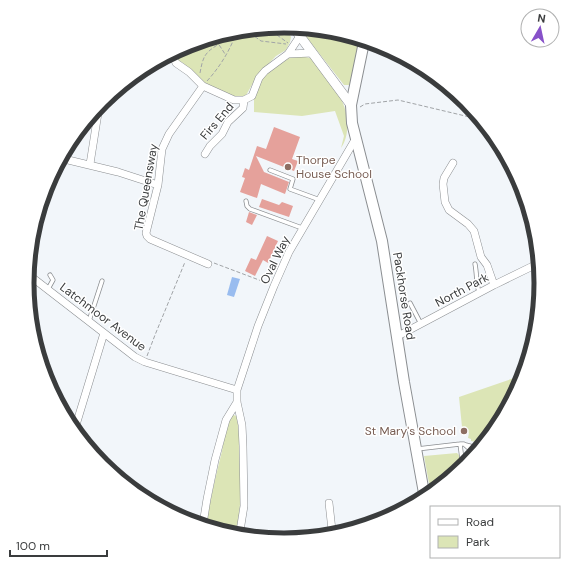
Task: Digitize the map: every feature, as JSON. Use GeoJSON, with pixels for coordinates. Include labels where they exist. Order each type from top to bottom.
{"type":"FeatureCollection","features":[{"type":"Feature","properties":{"kind":"main road","name":"Packhorse Road"},"geometry":{"type":"LineString","coordinates":[[362,46],[351,108],[352,122],[382,241],[424,491]]}},
{"type":"Feature","properties":{"kind":"street"},"geometry":{"type":"LineString","coordinates":[[288,54],[300,36],[351,108]]}},
{"type":"Feature","properties":{"kind":"street"},"geometry":{"type":"LineString","coordinates":[[288,54],[313,53]]}},
{"type":"Feature","properties":{"kind":"street","name":"Firs End"},"geometry":{"type":"LineString","coordinates":[[205,154],[210,146],[222,134],[228,122],[244,108],[244,100],[252,96],[259,78],[265,71],[288,54]]}},
{"type":"Feature","properties":{"kind":"street"},"geometry":{"type":"LineString","coordinates":[[174,59],[176,63],[189,72],[200,84],[234,100],[244,100]]}},
{"type":"Feature","properties":{"kind":"street","name":"The Queensway"},"geometry":{"type":"LineString","coordinates":[[200,84],[162,148],[158,185],[146,233],[150,239],[208,264]]}},
{"type":"Feature","properties":{"kind":"street"},"geometry":{"type":"LineString","coordinates":[[90,164],[98,116]]}},
{"type":"Feature","properties":{"kind":"street","name":"Oval Way"},"geometry":{"type":"LineString","coordinates":[[240,529],[244,506],[243,446],[242,425],[237,402],[237,390],[258,326],[289,252],[356,138]]}},
{"type":"Feature","properties":{"kind":"street"},"geometry":{"type":"LineString","coordinates":[[66,159],[90,164],[158,185]]}},
{"type":"Feature","properties":{"kind":"street"},"geometry":{"type":"LineString","coordinates":[[453,163],[444,178],[443,184],[445,202],[449,210],[468,224],[474,231],[481,257],[487,265],[494,285]]}},
{"type":"Feature","properties":{"kind":"street","name":"North Park"},"geometry":{"type":"LineString","coordinates":[[398,336],[533,266]]}},
{"type":"Feature","properties":{"kind":"street","name":"Latchmoor Avenue"},"geometry":{"type":"LineString","coordinates":[[34,278],[134,357],[145,362],[237,390]]}},
{"type":"Feature","properties":{"kind":"street"},"geometry":{"type":"LineString","coordinates":[[77,423],[104,333]]}},
{"type":"Feature","properties":{"kind":"street"},"geometry":{"type":"LineString","coordinates":[[204,520],[215,460],[226,420],[237,402]]}},
{"type":"Feature","properties":{"kind":"street"},"geometry":{"type":"LineString","coordinates":[[329,503],[332,528]]}},
{"type":"Feature","properties":{"kind":"lane"},"geometry":{"type":"LineString","coordinates":[[270,170],[293,179],[290,189],[320,200]]}},
{"type":"Feature","properties":{"kind":"lane"},"geometry":{"type":"LineString","coordinates":[[246,201],[247,206],[250,209],[303,228]]}},
{"type":"Feature","properties":{"kind":"lane"},"geometry":{"type":"LineString","coordinates":[[475,264],[477,275],[476,283],[480,293]]}},
{"type":"Feature","properties":{"kind":"lane"},"geometry":{"type":"LineString","coordinates":[[48,289],[53,280],[50,275]]}},
{"type":"Feature","properties":{"kind":"lane"},"geometry":{"type":"LineString","coordinates":[[89,321],[102,281]]}},
{"type":"Feature","properties":{"kind":"lane"},"geometry":{"type":"LineString","coordinates":[[410,303],[421,324]]}},
{"type":"Feature","properties":{"kind":"lane"},"geometry":{"type":"LineString","coordinates":[[416,449],[462,444],[473,447]]}},
{"type":"Feature","properties":{"kind":"lane"},"geometry":{"type":"LineString","coordinates":[[462,444],[470,450]]}},
{"type":"Feature","properties":{"kind":"lane"},"geometry":{"type":"LineString","coordinates":[[462,444],[463,458]]}},
{"type":"Feature","properties":{"kind":"path"},"geometry":{"type":"LineString","coordinates":[[253,35],[261,41],[289,44],[274,34]]}},
{"type":"Feature","properties":{"kind":"path"},"geometry":{"type":"LineString","coordinates":[[200,84],[214,74],[234,38]]}},
{"type":"Feature","properties":{"kind":"path"},"geometry":{"type":"LineString","coordinates":[[200,84],[203,57],[208,50],[219,44],[226,54]]}},
{"type":"Feature","properties":{"kind":"path"},"geometry":{"type":"LineString","coordinates":[[351,108],[365,104],[398,100],[472,117]]}},
{"type":"Feature","properties":{"kind":"path"},"geometry":{"type":"LineString","coordinates":[[145,362],[188,256]]}},
{"type":"Feature","properties":{"kind":"path"},"geometry":{"type":"LineString","coordinates":[[208,264],[212,262],[274,286]]}},
{"type":"Feature","properties":{"kind":"green space"},"geometry":{"type":"Polygon","coordinates":[[[284,33],[289,33],[291,37],[286,50],[276,56],[257,76],[245,97],[236,98],[226,95],[202,81],[183,63],[174,59],[204,46],[235,38],[251,35],[284,33]]]}},
{"type":"Feature","properties":{"kind":"green space"},"geometry":{"type":"Polygon","coordinates":[[[304,34],[333,38],[358,44],[351,82],[349,85],[344,85],[304,34]]]}},
{"type":"Feature","properties":{"kind":"green space"},"geometry":{"type":"Polygon","coordinates":[[[291,57],[305,57],[312,59],[337,91],[345,109],[347,122],[346,136],[341,148],[344,136],[335,111],[302,116],[254,112],[254,97],[257,87],[267,72],[291,57]]]}},
{"type":"Feature","properties":{"kind":"green space"},"geometry":{"type":"Polygon","coordinates":[[[514,378],[515,379],[501,408],[476,442],[471,441],[471,439],[468,438],[469,433],[462,427],[459,397],[514,378]]]}},
{"type":"Feature","properties":{"kind":"green space"},"geometry":{"type":"Polygon","coordinates":[[[233,415],[237,416],[241,459],[241,487],[237,528],[207,521],[229,423],[233,415]]]}},
{"type":"Feature","properties":{"kind":"green space"},"geometry":{"type":"Polygon","coordinates":[[[457,453],[459,455],[459,461],[429,486],[424,456],[457,453]]]}},
{"type":"Feature","properties":{"kind":"water"},"geometry":{"type":"Polygon","coordinates":[[[232,277],[240,279],[234,297],[227,295],[232,277]]]}},
{"type":"Feature","properties":{"kind":"building"},"geometry":{"type":"Polygon","coordinates":[[[274,127],[300,137],[292,159],[298,161],[294,171],[256,156],[264,172],[289,182],[285,194],[261,184],[257,198],[240,192],[245,178],[242,177],[245,168],[249,170],[257,146],[266,149],[274,127]]]}},
{"type":"Feature","properties":{"kind":"building"},"geometry":{"type":"Polygon","coordinates":[[[262,199],[279,205],[282,202],[293,206],[289,217],[259,207],[262,199]]]}},
{"type":"Feature","properties":{"kind":"building"},"geometry":{"type":"Polygon","coordinates":[[[249,212],[257,215],[252,225],[246,222],[249,212]]]}},
{"type":"Feature","properties":{"kind":"building"},"geometry":{"type":"Polygon","coordinates":[[[267,236],[278,241],[268,263],[263,260],[255,276],[245,271],[251,258],[256,260],[267,236]]]}},
{"type":"Feature","properties":{"kind":"place","name":"Thorpe House School"},"geometry":{"type":"Point","coordinates":[288,167]}},
{"type":"Feature","properties":{"kind":"place","name":"St Mary's School"},"geometry":{"type":"Point","coordinates":[464,431]}}]}
